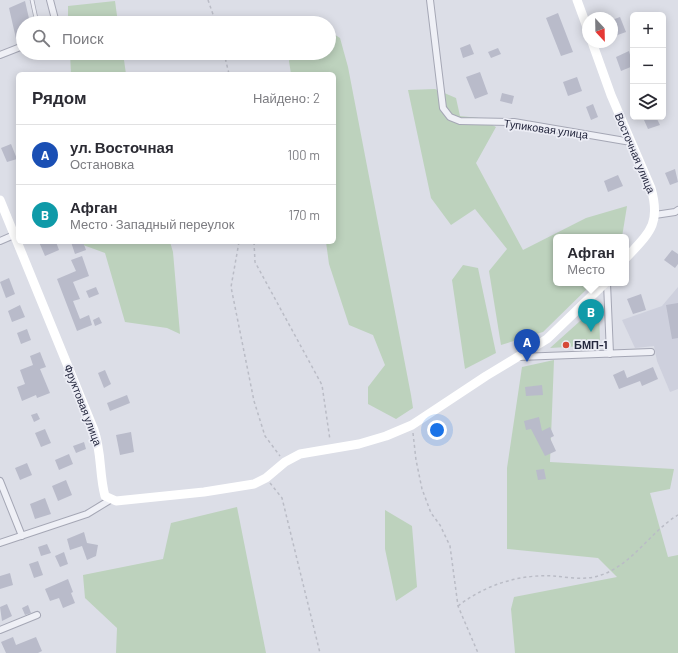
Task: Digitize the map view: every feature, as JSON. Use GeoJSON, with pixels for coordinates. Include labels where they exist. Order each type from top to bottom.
{"type":"FeatureCollection","features":[{"type":"Feature","properties":{"kind":"street"},"geometry":{"type":"LineString","coordinates":[[50,0],[54,16]]}},
{"type":"Feature","properties":{"kind":"street","name":"Тупиковая улица"},"geometry":{"type":"LineString","coordinates":[[430,0],[443,108],[450,117],[460,121],[514,122],[631,142]]}},
{"type":"Feature","properties":{"kind":"street"},"geometry":{"type":"LineString","coordinates":[[577,0],[582,14]]}},
{"type":"Feature","properties":{"kind":"street","name":"Восточная улица"},"geometry":{"type":"LineString","coordinates":[[594,48],[611,96],[651,188],[655,204],[655,215],[652,227],[646,237],[629,255]]}},
{"type":"Feature","properties":{"kind":"street"},"geometry":{"type":"LineString","coordinates":[[0,56],[16,49]]}},
{"type":"Feature","properties":{"kind":"street","name":"Фруктовая улица"},"geometry":{"type":"LineString","coordinates":[[0,200],[16,240]]}},
{"type":"Feature","properties":{"kind":"street"},"geometry":{"type":"LineString","coordinates":[[655,215],[677,212]]}},
{"type":"Feature","properties":{"kind":"street"},"geometry":{"type":"LineString","coordinates":[[0,241],[14,235]]}},
{"type":"Feature","properties":{"kind":"street","name":"Фруктовая улица"},"geometry":{"type":"LineString","coordinates":[[18,244],[94,430],[101,453],[105,496],[110,500]]}},
{"type":"Feature","properties":{"kind":"street"},"geometry":{"type":"LineString","coordinates":[[0,543],[87,514],[110,500],[126,500],[241,487],[254,484],[266,478],[285,462],[300,454],[359,444],[386,436],[412,425],[486,376],[547,339],[603,286]]}},
{"type":"Feature","properties":{"kind":"street"},"geometry":{"type":"LineString","coordinates":[[606,286],[610,354]]}},
{"type":"Feature","properties":{"kind":"street"},"geometry":{"type":"LineString","coordinates":[[518,357],[651,352]]}},
{"type":"Feature","properties":{"kind":"street"},"geometry":{"type":"LineString","coordinates":[[0,481],[22,536]]}},
{"type":"Feature","properties":{"kind":"street"},"geometry":{"type":"LineString","coordinates":[[0,630],[37,615]]}},
{"type":"Feature","properties":{"kind":"lane"},"geometry":{"type":"LineString","coordinates":[[32,0],[35,16]]}},
{"type":"Feature","properties":{"kind":"path"},"geometry":{"type":"LineString","coordinates":[[208,0],[214,16]]}},
{"type":"Feature","properties":{"kind":"path"},"geometry":{"type":"LineString","coordinates":[[226,60],[229,72]]}},
{"type":"Feature","properties":{"kind":"path"},"geometry":{"type":"LineString","coordinates":[[239,244],[231,287],[254,400],[265,436],[285,462]]}},
{"type":"Feature","properties":{"kind":"path"},"geometry":{"type":"LineString","coordinates":[[254,244],[255,262],[322,385],[331,448]]}},
{"type":"Feature","properties":{"kind":"path"},"geometry":{"type":"LineString","coordinates":[[412,425],[418,474],[431,512],[440,525],[450,546],[458,606],[478,653]]}},
{"type":"Feature","properties":{"kind":"path"},"geometry":{"type":"LineString","coordinates":[[266,478],[282,498],[314,637],[320,653]]}},
{"type":"Feature","properties":{"kind":"path"},"geometry":{"type":"LineString","coordinates":[[458,606],[466,600],[511,579],[549,576],[588,578],[602,575],[622,563],[668,521],[678,515]]}},
{"type":"Feature","properties":{"kind":"shaded area"},"geometry":{"type":"Polygon","coordinates":[[[678,287],[678,389],[670,392],[657,361],[654,346],[635,348],[622,320],[662,306],[678,287]]]}},
{"type":"Feature","properties":{"kind":"green space"},"geometry":{"type":"Polygon","coordinates":[[[115,1],[117,16],[68,16],[68,6],[115,1]]]}},
{"type":"Feature","properties":{"kind":"green space"},"geometry":{"type":"Polygon","coordinates":[[[336,35],[340,38],[348,67],[413,408],[396,419],[368,404],[368,387],[385,365],[373,335],[349,325],[329,264],[326,244],[336,244],[336,72],[291,72],[289,61],[336,60],[336,35]]]}},
{"type":"Feature","properties":{"kind":"green space"},"geometry":{"type":"Polygon","coordinates":[[[70,60],[124,60],[126,72],[71,72],[70,60]]]}},
{"type":"Feature","properties":{"kind":"green space"},"geometry":{"type":"Polygon","coordinates":[[[435,89],[456,98],[460,116],[479,118],[496,127],[476,163],[523,250],[553,235],[553,286],[590,286],[543,332],[501,345],[489,271],[507,249],[475,209],[451,225],[431,198],[408,90],[435,89]]]}},
{"type":"Feature","properties":{"kind":"green space"},"geometry":{"type":"Polygon","coordinates":[[[627,206],[622,234],[554,234],[586,218],[627,206]]]}},
{"type":"Feature","properties":{"kind":"green space"},"geometry":{"type":"Polygon","coordinates":[[[80,244],[171,244],[173,252],[180,334],[167,328],[125,322],[105,253],[80,244]]]}},
{"type":"Feature","properties":{"kind":"green space"},"geometry":{"type":"Polygon","coordinates":[[[463,265],[478,268],[496,353],[465,369],[452,280],[463,265]]]}},
{"type":"Feature","properties":{"kind":"green space"},"geometry":{"type":"Polygon","coordinates":[[[599,304],[600,345],[550,348],[599,304]]]}},
{"type":"Feature","properties":{"kind":"green space"},"geometry":{"type":"Polygon","coordinates":[[[554,360],[550,462],[674,469],[670,489],[650,493],[668,557],[678,555],[678,653],[515,653],[511,609],[514,597],[617,577],[598,558],[507,549],[507,468],[522,367],[554,360]]]}},
{"type":"Feature","properties":{"kind":"green space"},"geometry":{"type":"Polygon","coordinates":[[[237,507],[266,653],[116,653],[117,628],[85,598],[83,575],[163,559],[171,523],[237,507]]]}},
{"type":"Feature","properties":{"kind":"green space"},"geometry":{"type":"Polygon","coordinates":[[[385,510],[412,526],[417,587],[396,601],[385,549],[385,510]]]}},
{"type":"Feature","properties":{"kind":"building"},"geometry":{"type":"Polygon","coordinates":[[[25,1],[28,16],[16,16],[16,39],[9,8],[25,1]]]}},
{"type":"Feature","properties":{"kind":"building"},"geometry":{"type":"Polygon","coordinates":[[[558,13],[573,52],[561,56],[546,18],[558,13]]]}},
{"type":"Feature","properties":{"kind":"building"},"geometry":{"type":"Polygon","coordinates":[[[620,17],[626,32],[618,35],[618,18],[620,17]]]}},
{"type":"Feature","properties":{"kind":"building"},"geometry":{"type":"Polygon","coordinates":[[[470,44],[474,54],[463,58],[460,48],[470,44]]]}},
{"type":"Feature","properties":{"kind":"building"},"geometry":{"type":"Polygon","coordinates":[[[498,48],[501,54],[491,58],[488,52],[498,48]]]}},
{"type":"Feature","properties":{"kind":"building"},"geometry":{"type":"Polygon","coordinates":[[[629,51],[630,67],[621,71],[616,57],[629,51]]]}},
{"type":"Feature","properties":{"kind":"building"},"geometry":{"type":"Polygon","coordinates":[[[480,72],[488,94],[475,99],[466,77],[480,72]]]}},
{"type":"Feature","properties":{"kind":"building"},"geometry":{"type":"Polygon","coordinates":[[[577,77],[582,91],[568,96],[563,82],[577,77]]]}},
{"type":"Feature","properties":{"kind":"building"},"geometry":{"type":"Polygon","coordinates":[[[502,93],[514,96],[512,104],[500,101],[502,93]]]}},
{"type":"Feature","properties":{"kind":"building"},"geometry":{"type":"Polygon","coordinates":[[[593,104],[598,117],[591,120],[586,107],[593,104]]]}},
{"type":"Feature","properties":{"kind":"building"},"geometry":{"type":"Polygon","coordinates":[[[644,120],[658,120],[660,125],[648,129],[644,120]]]}},
{"type":"Feature","properties":{"kind":"building"},"geometry":{"type":"Polygon","coordinates":[[[11,144],[16,159],[7,162],[1,148],[11,144]]]}},
{"type":"Feature","properties":{"kind":"building"},"geometry":{"type":"Polygon","coordinates":[[[675,169],[678,182],[670,185],[665,173],[675,169]]]}},
{"type":"Feature","properties":{"kind":"building"},"geometry":{"type":"Polygon","coordinates":[[[618,175],[623,186],[608,192],[604,181],[618,175]]]}},
{"type":"Feature","properties":{"kind":"building"},"geometry":{"type":"Polygon","coordinates":[[[40,244],[57,244],[59,250],[45,256],[40,244]]]}},
{"type":"Feature","properties":{"kind":"building"},"geometry":{"type":"Polygon","coordinates":[[[72,244],[84,244],[86,250],[75,254],[72,244]]]}},
{"type":"Feature","properties":{"kind":"building"},"geometry":{"type":"Polygon","coordinates":[[[672,250],[678,254],[678,264],[675,268],[664,260],[672,250]]]}},
{"type":"Feature","properties":{"kind":"building"},"geometry":{"type":"Polygon","coordinates":[[[82,256],[89,276],[73,282],[80,299],[73,301],[80,319],[89,315],[92,325],[77,331],[57,279],[76,271],[71,260],[82,256]]]}},
{"type":"Feature","properties":{"kind":"building"},"geometry":{"type":"Polygon","coordinates":[[[9,278],[15,294],[6,298],[0,282],[9,278]]]}},
{"type":"Feature","properties":{"kind":"building"},"geometry":{"type":"Polygon","coordinates":[[[96,287],[99,294],[89,298],[86,291],[96,287]]]}},
{"type":"Feature","properties":{"kind":"building"},"geometry":{"type":"Polygon","coordinates":[[[641,294],[646,310],[633,314],[627,299],[641,294]]]}},
{"type":"Feature","properties":{"kind":"building"},"geometry":{"type":"Polygon","coordinates":[[[678,303],[678,338],[672,339],[666,305],[678,303]]]}},
{"type":"Feature","properties":{"kind":"building"},"geometry":{"type":"Polygon","coordinates":[[[20,305],[25,317],[12,322],[8,311],[20,305]]]}},
{"type":"Feature","properties":{"kind":"building"},"geometry":{"type":"Polygon","coordinates":[[[99,317],[102,323],[95,326],[93,320],[99,317]]]}},
{"type":"Feature","properties":{"kind":"building"},"geometry":{"type":"Polygon","coordinates":[[[27,329],[31,340],[21,344],[17,333],[27,329]]]}},
{"type":"Feature","properties":{"kind":"building"},"geometry":{"type":"Polygon","coordinates":[[[40,352],[46,367],[40,369],[50,393],[37,398],[36,395],[22,401],[17,387],[25,384],[20,370],[33,365],[30,356],[40,352]]]}},
{"type":"Feature","properties":{"kind":"building"},"geometry":{"type":"Polygon","coordinates":[[[653,367],[658,379],[642,386],[640,381],[619,389],[613,375],[624,370],[627,378],[653,367]]]}},
{"type":"Feature","properties":{"kind":"building"},"geometry":{"type":"Polygon","coordinates":[[[105,370],[111,384],[104,388],[98,373],[105,370]]]}},
{"type":"Feature","properties":{"kind":"building"},"geometry":{"type":"Polygon","coordinates":[[[542,385],[543,395],[526,396],[525,387],[542,385]]]}},
{"type":"Feature","properties":{"kind":"building"},"geometry":{"type":"Polygon","coordinates":[[[127,395],[130,403],[110,411],[107,403],[127,395]]]}},
{"type":"Feature","properties":{"kind":"building"},"geometry":{"type":"Polygon","coordinates":[[[37,413],[40,419],[34,422],[31,415],[37,413]]]}},
{"type":"Feature","properties":{"kind":"building"},"geometry":{"type":"Polygon","coordinates":[[[539,417],[542,431],[550,427],[554,436],[550,438],[556,451],[545,456],[531,429],[526,430],[524,421],[539,417]]]}},
{"type":"Feature","properties":{"kind":"building"},"geometry":{"type":"Polygon","coordinates":[[[45,429],[51,443],[41,447],[35,433],[45,429]]]}},
{"type":"Feature","properties":{"kind":"building"},"geometry":{"type":"Polygon","coordinates":[[[131,432],[134,452],[120,455],[116,435],[131,432]]]}},
{"type":"Feature","properties":{"kind":"building"},"geometry":{"type":"Polygon","coordinates":[[[84,442],[86,449],[76,453],[73,446],[84,442]]]}},
{"type":"Feature","properties":{"kind":"building"},"geometry":{"type":"Polygon","coordinates":[[[69,454],[73,464],[59,470],[55,460],[69,454]]]}},
{"type":"Feature","properties":{"kind":"building"},"geometry":{"type":"Polygon","coordinates":[[[27,463],[32,475],[20,480],[15,468],[27,463]]]}},
{"type":"Feature","properties":{"kind":"building"},"geometry":{"type":"Polygon","coordinates":[[[544,469],[546,479],[538,480],[536,470],[544,469]]]}},
{"type":"Feature","properties":{"kind":"building"},"geometry":{"type":"Polygon","coordinates":[[[66,480],[72,495],[58,501],[52,486],[66,480]]]}},
{"type":"Feature","properties":{"kind":"building"},"geometry":{"type":"Polygon","coordinates":[[[45,498],[51,514],[35,519],[30,504],[45,498]]]}},
{"type":"Feature","properties":{"kind":"building"},"geometry":{"type":"Polygon","coordinates":[[[84,532],[87,543],[98,545],[96,556],[87,560],[82,546],[70,550],[67,539],[84,532]]]}},
{"type":"Feature","properties":{"kind":"building"},"geometry":{"type":"Polygon","coordinates":[[[47,544],[51,553],[41,556],[38,547],[47,544]]]}},
{"type":"Feature","properties":{"kind":"building"},"geometry":{"type":"Polygon","coordinates":[[[64,552],[68,564],[60,567],[55,556],[64,552]]]}},
{"type":"Feature","properties":{"kind":"building"},"geometry":{"type":"Polygon","coordinates":[[[38,561],[43,575],[34,578],[29,564],[38,561]]]}},
{"type":"Feature","properties":{"kind":"building"},"geometry":{"type":"Polygon","coordinates":[[[10,573],[13,585],[0,589],[0,576],[10,573]]]}},
{"type":"Feature","properties":{"kind":"building"},"geometry":{"type":"Polygon","coordinates":[[[68,579],[75,603],[63,608],[59,598],[50,601],[45,589],[68,579]]]}},
{"type":"Feature","properties":{"kind":"building"},"geometry":{"type":"Polygon","coordinates":[[[7,604],[12,616],[2,621],[0,607],[7,604]]]}},
{"type":"Feature","properties":{"kind":"building"},"geometry":{"type":"Polygon","coordinates":[[[28,605],[31,613],[25,615],[22,608],[28,605]]]}},
{"type":"Feature","properties":{"kind":"building"},"geometry":{"type":"Polygon","coordinates":[[[13,637],[16,645],[36,637],[42,651],[38,653],[6,653],[1,642],[13,637]]]}},
{"type":"Feature","properties":{"kind":"place","name":"Афган"},"geometry":{"type":"Point","coordinates":[591,332]}},
{"type":"Feature","properties":{"kind":"place","name":"БМП-1"},"geometry":{"type":"Point","coordinates":[566,345]}},
{"type":"Feature","properties":{"kind":"place","name":"ул. Восточная"},"geometry":{"type":"Point","coordinates":[527,362]}}]}
